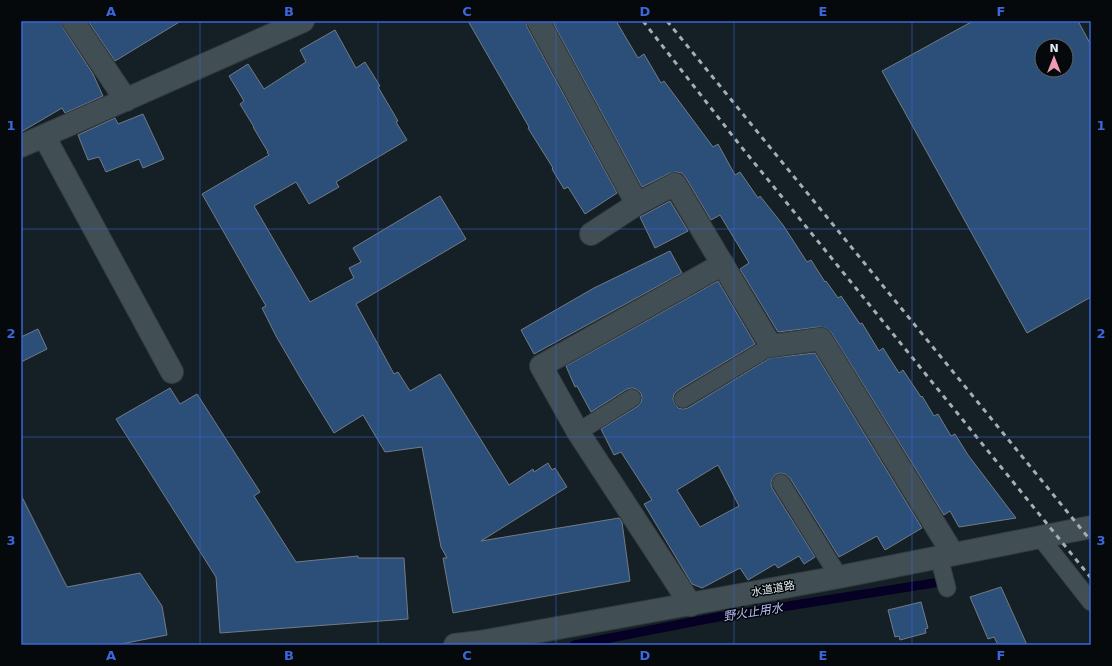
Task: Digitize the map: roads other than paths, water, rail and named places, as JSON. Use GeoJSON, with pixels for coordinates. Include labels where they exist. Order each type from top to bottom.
{"type":"FeatureCollection","features":[{"type":"Feature","properties":{"kind":"street"},"geometry":{"type":"LineString","coordinates":[[73,21],[126,100]]}},
{"type":"Feature","properties":{"kind":"street"},"geometry":{"type":"LineString","coordinates":[[21,146],[303,21]]}},
{"type":"Feature","properties":{"kind":"street"},"geometry":{"type":"LineString","coordinates":[[538,21],[637,204]]}},
{"type":"Feature","properties":{"kind":"street"},"geometry":{"type":"LineString","coordinates":[[44,136],[172,372]]}},
{"type":"Feature","properties":{"kind":"street"},"geometry":{"type":"LineString","coordinates":[[591,234],[637,204],[675,184],[771,346],[821,340],[946,556]]}},
{"type":"Feature","properties":{"kind":"street"},"geometry":{"type":"LineString","coordinates":[[691,605],[578,432],[541,366],[723,264]]}},
{"type":"Feature","properties":{"kind":"street","name":"水道道路"},"geometry":{"type":"LineString","coordinates":[[455,645],[480,642],[691,605],[1091,527]]}},
{"type":"Feature","properties":{"kind":"lane"},"geometry":{"type":"LineString","coordinates":[[683,399],[771,346]]}},
{"type":"Feature","properties":{"kind":"lane"},"geometry":{"type":"LineString","coordinates":[[578,432],[632,398]]}},
{"type":"Feature","properties":{"kind":"lane"},"geometry":{"type":"LineString","coordinates":[[781,484],[839,577]]}},
{"type":"Feature","properties":{"kind":"lane"},"geometry":{"type":"LineString","coordinates":[[1040,536],[1091,602]]}},
{"type":"Feature","properties":{"kind":"lane"},"geometry":{"type":"LineString","coordinates":[[946,556],[947,588]]}},
{"type":"Feature","properties":{"kind":"waterway","name":"野火止用水"},"geometry":{"type":"LineString","coordinates":[[574,645],[718,617],[934,583]]}},
{"type":"Feature","properties":{"kind":"railway"},"geometry":{"type":"LineString","coordinates":[[643,21],[739,144],[1091,578]]}},
{"type":"Feature","properties":{"kind":"railway"},"geometry":{"type":"LineString","coordinates":[[667,21],[1091,541]]}}]}
